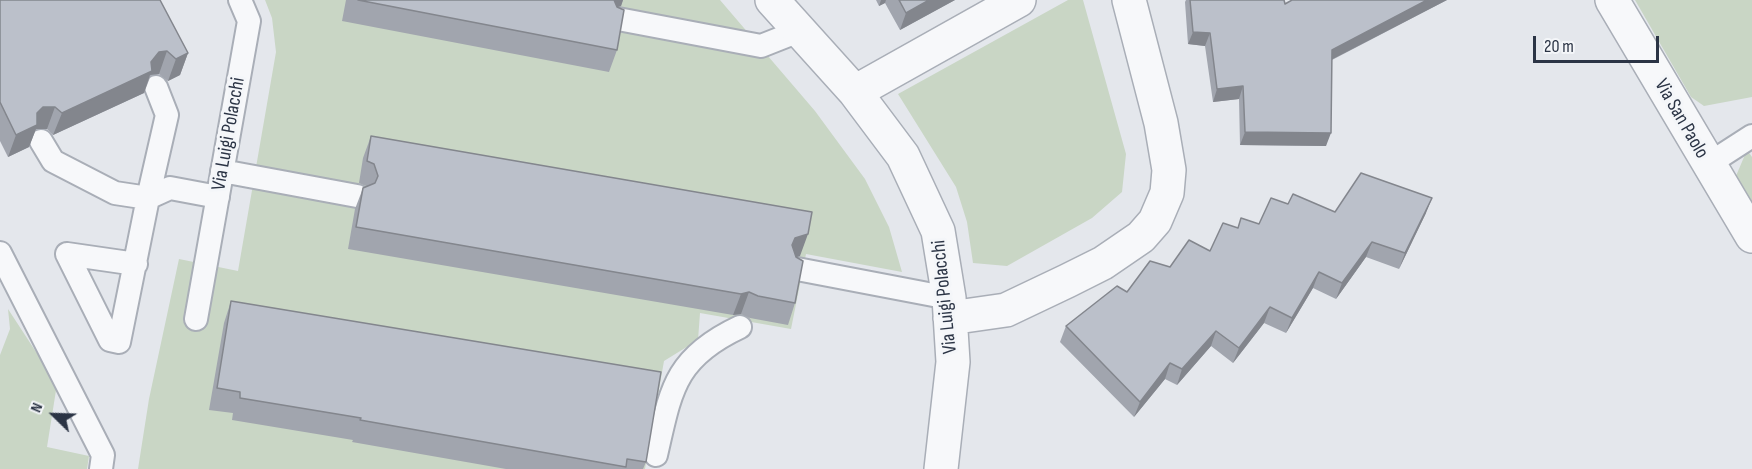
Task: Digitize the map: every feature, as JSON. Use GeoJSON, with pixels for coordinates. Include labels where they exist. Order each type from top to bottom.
{"type":"FeatureCollection","features":[{"type":"Feature","properties":{"kind":"street","name":"Via Luigi Polacchi"},"geometry":{"type":"LineString","coordinates":[[772,0],[855,92],[903,156],[938,231],[949,308],[953,362],[941,469]]}},
{"type":"Feature","properties":{"kind":"street"},"geometry":{"type":"LineString","coordinates":[[855,92],[1019,0]]}},
{"type":"Feature","properties":{"kind":"street"},"geometry":{"type":"LineString","coordinates":[[949,308],[1006,309],[1103,262],[1141,237],[1155,222],[1167,193],[1169,170],[1163,131],[1129,0]]}},
{"type":"Feature","properties":{"kind":"street","name":"Via San Paolo"},"geometry":{"type":"LineString","coordinates":[[1612,0],[1707,165],[1752,236]]}},
{"type":"Feature","properties":{"kind":"lane","name":"Via Luigi Polacchi"},"geometry":{"type":"LineString","coordinates":[[196,319],[249,21],[240,0]]}},
{"type":"Feature","properties":{"kind":"lane"},"geometry":{"type":"LineString","coordinates":[[618,19],[761,46],[799,31]]}},
{"type":"Feature","properties":{"kind":"lane"},"geometry":{"type":"LineString","coordinates":[[136,264],[167,115],[156,87]]}},
{"type":"Feature","properties":{"kind":"lane"},"geometry":{"type":"LineString","coordinates":[[1707,165],[1752,136]]}},
{"type":"Feature","properties":{"kind":"lane"},"geometry":{"type":"LineString","coordinates":[[41,141],[53,161],[116,193],[148,198],[170,188],[218,197]]}},
{"type":"Feature","properties":{"kind":"lane"},"geometry":{"type":"LineString","coordinates":[[222,171],[357,196]]}},
{"type":"Feature","properties":{"kind":"lane"},"geometry":{"type":"LineString","coordinates":[[0,254],[103,455],[101,469]]}},
{"type":"Feature","properties":{"kind":"lane"},"geometry":{"type":"LineString","coordinates":[[797,269],[949,308]]}},
{"type":"Feature","properties":{"kind":"lane"},"geometry":{"type":"LineString","coordinates":[[656,455],[671,391],[687,362],[722,336],[740,327]]}},
{"type":"Feature","properties":{"kind":"green space"},"geometry":{"type":"Polygon","coordinates":[[[265,0],[720,0],[815,111],[865,179],[889,227],[902,272],[806,254],[791,329],[700,313],[698,340],[664,361],[645,469],[138,469],[149,399],[179,259],[238,271],[276,52],[272,18],[265,0]]]}},
{"type":"Feature","properties":{"kind":"green space"},"geometry":{"type":"Polygon","coordinates":[[[1068,0],[1083,0],[1126,154],[1122,192],[1092,218],[1007,266],[973,263],[967,222],[956,187],[898,94],[1068,0]]]}},
{"type":"Feature","properties":{"kind":"green space"},"geometry":{"type":"Polygon","coordinates":[[[1635,0],[1752,0],[1752,97],[1704,106],[1691,97],[1635,0]]]}},
{"type":"Feature","properties":{"kind":"green space"},"geometry":{"type":"Polygon","coordinates":[[[1747,150],[1752,157],[1752,212],[1733,183],[1747,150]]]}},
{"type":"Feature","properties":{"kind":"green space"},"geometry":{"type":"Polygon","coordinates":[[[8,309],[57,384],[47,447],[89,456],[87,469],[0,469],[0,355],[10,329],[8,309]]]}},
{"type":"Feature","properties":{"kind":"building"},"geometry":{"type":"Polygon","coordinates":[[[0,0],[160,0],[188,53],[176,59],[167,51],[159,52],[151,62],[152,71],[62,113],[55,107],[43,107],[37,113],[37,125],[16,135],[0,102],[0,0]]]}},
{"type":"Feature","properties":{"kind":"building"},"geometry":{"type":"Polygon","coordinates":[[[358,0],[614,0],[617,7],[624,10],[617,50],[358,0]]]}},
{"type":"Feature","properties":{"kind":"building"},"geometry":{"type":"Polygon","coordinates":[[[899,0],[929,0],[906,13],[899,0]]]}},
{"type":"Feature","properties":{"kind":"building"},"geometry":{"type":"Polygon","coordinates":[[[1190,0],[1284,0],[1285,4],[1292,0],[1427,0],[1332,50],[1331,133],[1245,132],[1243,86],[1217,89],[1210,33],[1193,32],[1190,0]]]}},
{"type":"Feature","properties":{"kind":"building"},"geometry":{"type":"Polygon","coordinates":[[[371,136],[812,212],[808,234],[795,238],[792,245],[796,257],[803,261],[795,303],[749,292],[741,294],[356,227],[363,188],[375,183],[378,176],[374,164],[367,161],[371,136]]]}},
{"type":"Feature","properties":{"kind":"building"},"geometry":{"type":"Polygon","coordinates":[[[1361,173],[1432,198],[1405,253],[1372,242],[1342,283],[1319,272],[1292,318],[1270,307],[1239,348],[1216,331],[1182,369],[1170,363],[1140,402],[1066,326],[1117,286],[1127,292],[1150,261],[1170,267],[1189,240],[1210,251],[1223,223],[1238,228],[1241,218],[1259,224],[1271,198],[1288,204],[1293,194],[1335,212],[1361,173]]]}},
{"type":"Feature","properties":{"kind":"building"},"geometry":{"type":"Polygon","coordinates":[[[231,301],[661,372],[646,462],[627,459],[626,467],[240,398],[240,392],[217,388],[231,301]]]}}]}
